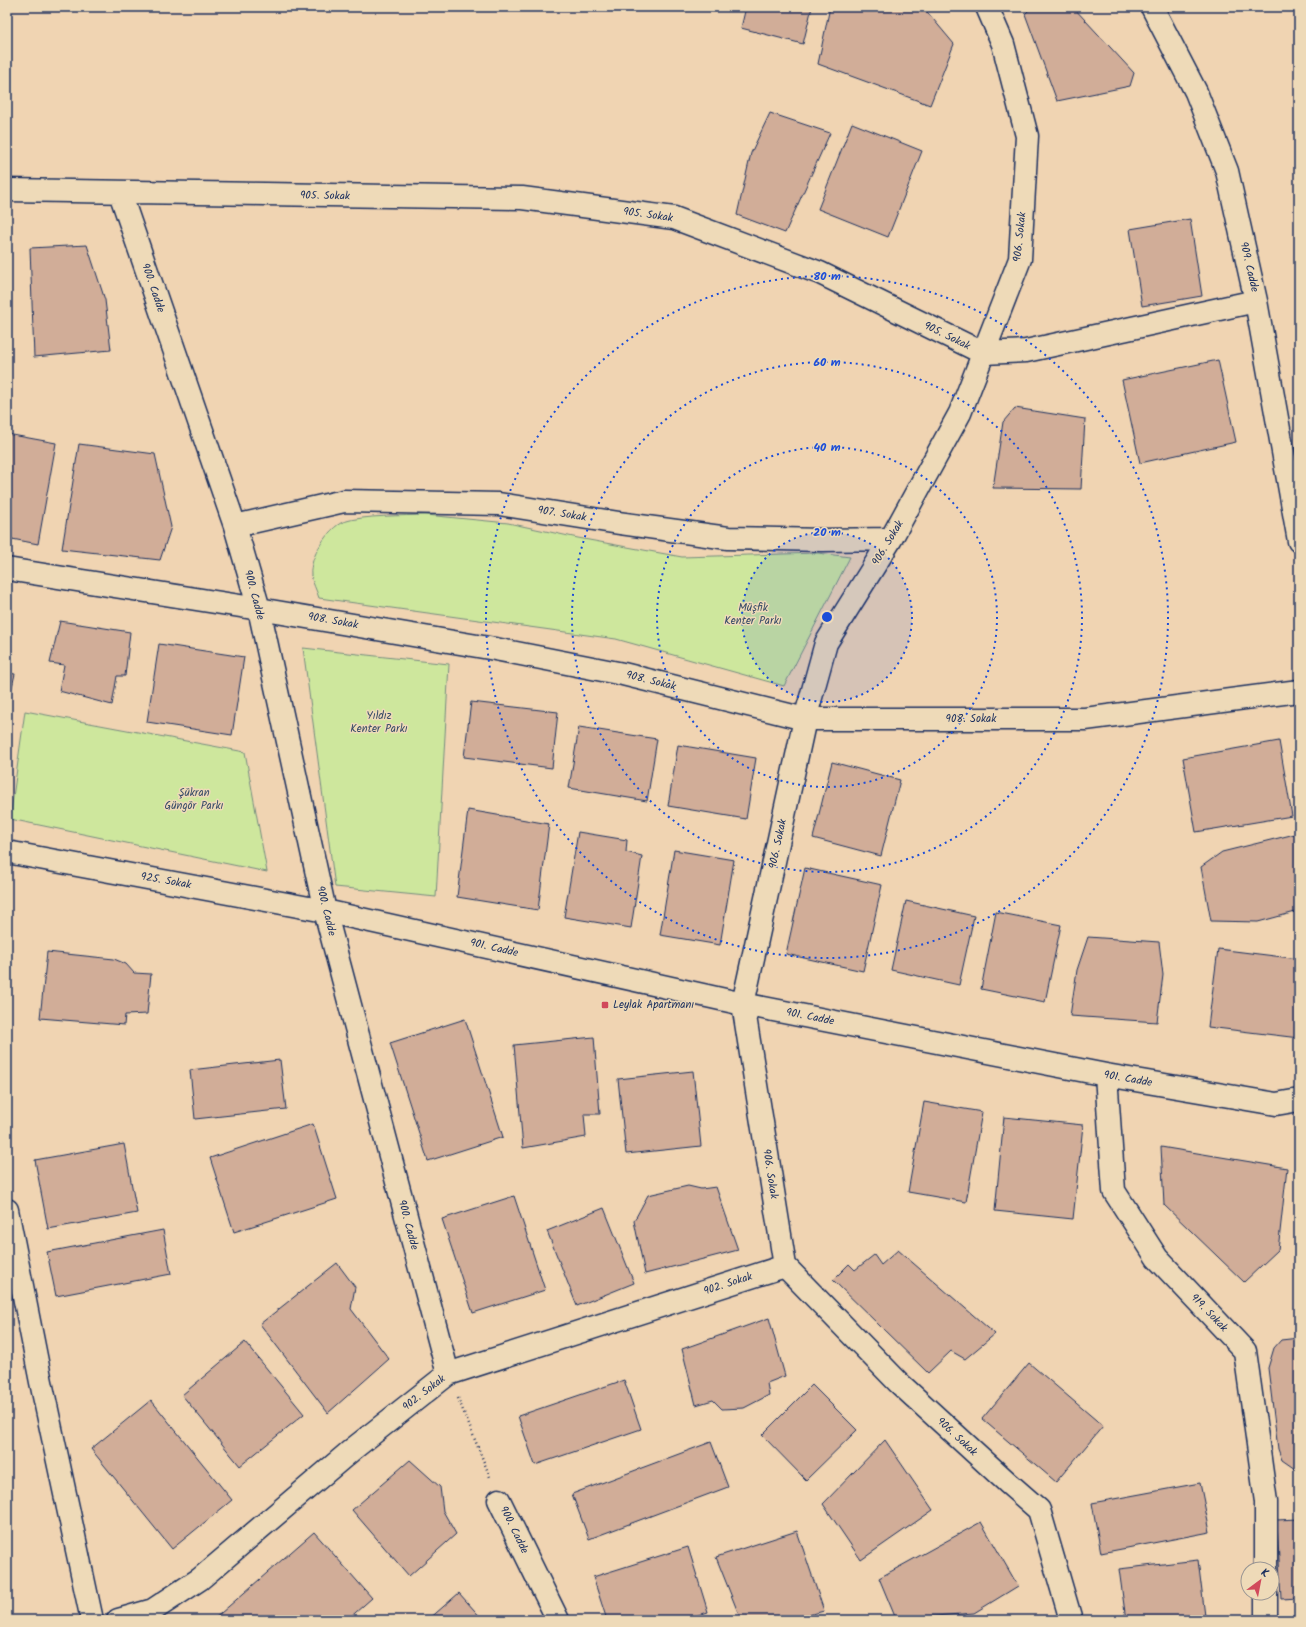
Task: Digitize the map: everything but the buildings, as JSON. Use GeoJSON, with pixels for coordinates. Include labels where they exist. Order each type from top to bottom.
{"type":"FeatureCollection","features":[{"type":"Feature","properties":{"kind":"street","name":"906. Sokak"},"geometry":{"type":"LineString","coordinates":[[987,7],[1003,44],[1027,136],[1020,259],[960,413],[891,539],[826,643],[804,719],[743,1004],[785,1266],[899,1383],[1039,1510],[1071,1620]]}},
{"type":"Feature","properties":{"kind":"street","name":"909. Cadde"},"geometry":{"type":"LineString","coordinates":[[1152,7],[1196,92],[1227,171],[1293,476],[1299,540]]}},
{"type":"Feature","properties":{"kind":"street","name":"905. Sokak"},"geometry":{"type":"LineString","coordinates":[[7,190],[120,193],[522,198],[674,218],[820,273],[983,353],[1026,351],[1256,301]]}},
{"type":"Feature","properties":{"kind":"street","name":"900. Cadde"},"geometry":{"type":"LineString","coordinates":[[120,193],[235,526],[259,609],[325,910],[448,1374]]}},
{"type":"Feature","properties":{"kind":"street","name":"907. Sokak"},"geometry":{"type":"LineString","coordinates":[[235,526],[344,501],[352,501],[499,504],[618,523],[728,538],[822,540],[891,539]]}},
{"type":"Feature","properties":{"kind":"street","name":"908. Sokak"},"geometry":{"type":"LineString","coordinates":[[7,569],[259,609],[496,649],[623,674],[804,719],[1085,719],[1299,691]]}},
{"type":"Feature","properties":{"kind":"street","name":"925. Sokak"},"geometry":{"type":"LineString","coordinates":[[7,852],[325,910]]}},
{"type":"Feature","properties":{"kind":"street","name":"901. Cadde"},"geometry":{"type":"LineString","coordinates":[[325,910],[743,1004],[1106,1075],[1276,1104],[1299,1100]]}},
{"type":"Feature","properties":{"kind":"street","name":"919. Sokak"},"geometry":{"type":"LineString","coordinates":[[1106,1075],[1114,1191],[1157,1258],[1245,1351],[1266,1502],[1266,1561]]}},
{"type":"Feature","properties":{"kind":"street"},"geometry":{"type":"LineString","coordinates":[[7,1210],[41,1382],[92,1620]]}},
{"type":"Feature","properties":{"kind":"street","name":"902. Sokak"},"geometry":{"type":"LineString","coordinates":[[118,1620],[153,1610],[200,1579],[353,1449],[448,1374],[785,1266]]}},
{"type":"Feature","properties":{"kind":"street","name":"900. Cadde"},"geometry":{"type":"LineString","coordinates":[[499,1500],[558,1620]]}},
{"type":"Feature","properties":{"kind":"street"},"geometry":{"type":"LineString","coordinates":[[1266,1601],[1266,1620]]}},
{"type":"Feature","properties":{"kind":"path","name":"900. Cadde"},"geometry":{"type":"LineString","coordinates":[[448,1374],[499,1500]]}},
{"type":"Feature","properties":{"kind":"green space","name":"Müşfik Kenter Parkı"},"geometry":{"type":"Polygon","coordinates":[[[426,515],[508,523],[578,538],[682,557],[818,553],[850,557],[784,686],[616,639],[319,598],[312,581],[311,568],[316,552],[331,530],[337,525],[343,522],[362,518],[426,515]]]}},
{"type":"Feature","properties":{"kind":"green space","name":"Yıldız Kenter Parkı"},"geometry":{"type":"Polygon","coordinates":[[[303,648],[449,664],[436,897],[335,887],[303,648]]]}},
{"type":"Feature","properties":{"kind":"green space","name":"Şükran Güngör Parkı"},"geometry":{"type":"Polygon","coordinates":[[[25,711],[245,752],[267,872],[10,819],[25,711]]]}},
{"type":"Feature","properties":{"kind":"place","name":"Leylak Apartmanı"},"geometry":{"type":"Point","coordinates":[605,1005]}}]}
